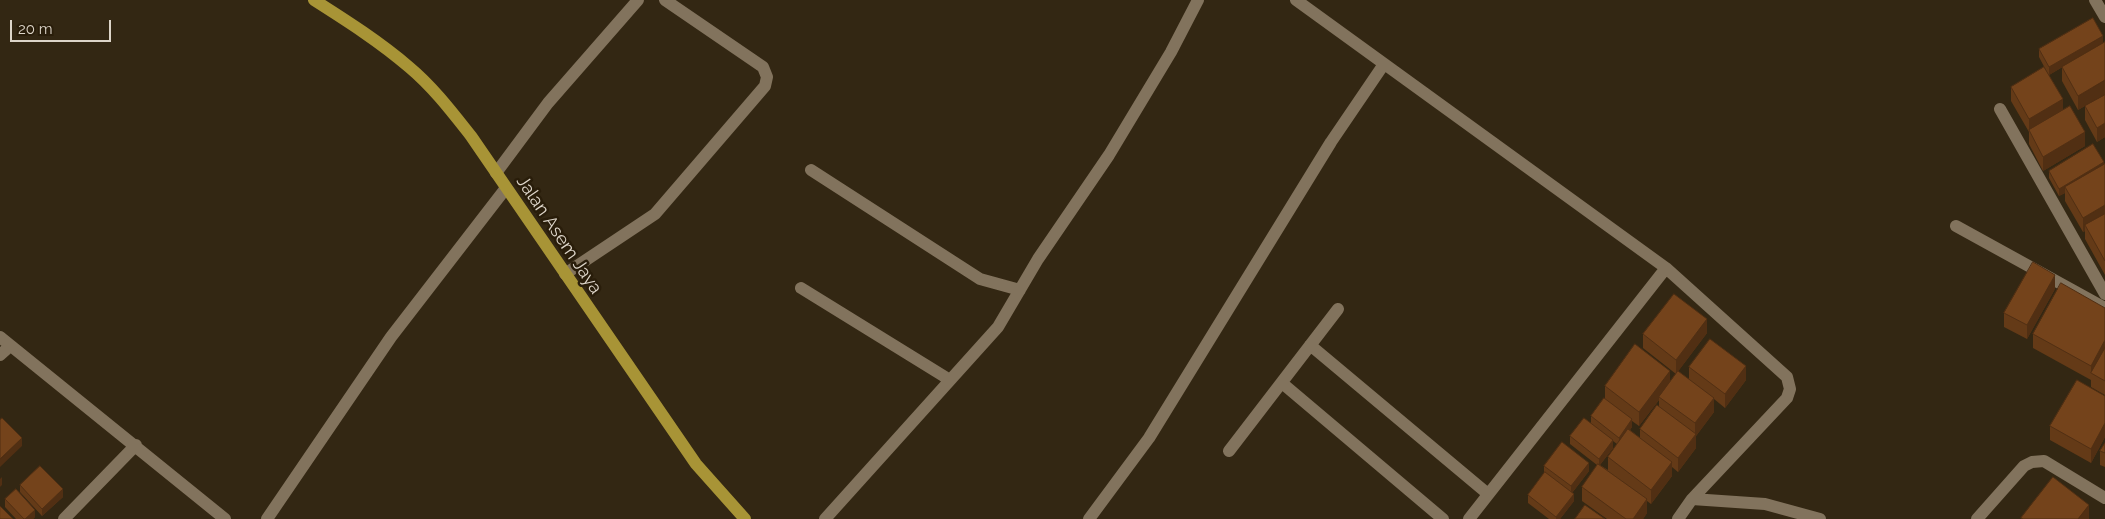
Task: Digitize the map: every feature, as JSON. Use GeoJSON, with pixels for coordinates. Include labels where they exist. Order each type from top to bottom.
{"type":"FeatureCollection","features":[{"type":"Feature","properties":{"kind":"main road","name":"Jalan Asem Jaya"},"geometry":{"type":"LineString","coordinates":[[314,0],[363,31],[410,68],[442,100],[471,136],[696,464],[745,519]]}},
{"type":"Feature","properties":{"kind":"street"},"geometry":{"type":"LineString","coordinates":[[496,173],[548,103],[638,0]]}},
{"type":"Feature","properties":{"kind":"street"},"geometry":{"type":"LineString","coordinates":[[565,274],[655,214],[765,86],[767,76],[763,68],[665,0]]}},
{"type":"Feature","properties":{"kind":"street"},"geometry":{"type":"LineString","coordinates":[[825,519],[998,327],[1038,259],[1109,155],[1171,52],[1198,0]]}},
{"type":"Feature","properties":{"kind":"street"},"geometry":{"type":"LineString","coordinates":[[1296,0],[1666,268],[1787,378],[1790,389],[1787,398],[1692,499],[1678,519]]}},
{"type":"Feature","properties":{"kind":"street"},"geometry":{"type":"LineString","coordinates":[[2095,0],[2105,17]]}},
{"type":"Feature","properties":{"kind":"street"},"geometry":{"type":"LineString","coordinates":[[1088,519],[1149,438],[1331,142],[1384,64]]}},
{"type":"Feature","properties":{"kind":"street"},"geometry":{"type":"LineString","coordinates":[[2000,109],[2105,294]]}},
{"type":"Feature","properties":{"kind":"street"},"geometry":{"type":"LineString","coordinates":[[812,170],[980,279],[1020,290]]}},
{"type":"Feature","properties":{"kind":"street"},"geometry":{"type":"LineString","coordinates":[[267,519],[390,337],[506,188]]}},
{"type":"Feature","properties":{"kind":"street"},"geometry":{"type":"LineString","coordinates":[[1956,226],[2105,308]]}},
{"type":"Feature","properties":{"kind":"street"},"geometry":{"type":"LineString","coordinates":[[1470,518],[1666,268]]}},
{"type":"Feature","properties":{"kind":"street"},"geometry":{"type":"LineString","coordinates":[[801,288],[950,380]]}},
{"type":"Feature","properties":{"kind":"street"},"geometry":{"type":"LineString","coordinates":[[1229,451],[1338,309]]}},
{"type":"Feature","properties":{"kind":"street"},"geometry":{"type":"LineString","coordinates":[[0,337],[136,445],[225,519]]}},
{"type":"Feature","properties":{"kind":"street"},"geometry":{"type":"LineString","coordinates":[[1310,345],[1488,494]]}},
{"type":"Feature","properties":{"kind":"street"},"geometry":{"type":"LineString","coordinates":[[0,355],[10,346]]}},
{"type":"Feature","properties":{"kind":"street"},"geometry":{"type":"LineString","coordinates":[[1282,383],[1443,519]]}},
{"type":"Feature","properties":{"kind":"street"},"geometry":{"type":"LineString","coordinates":[[64,519],[136,445]]}},
{"type":"Feature","properties":{"kind":"street"},"geometry":{"type":"LineString","coordinates":[[1977,519],[2024,466],[2032,462],[2044,461],[2105,498]]}},
{"type":"Feature","properties":{"kind":"street"},"geometry":{"type":"LineString","coordinates":[[1692,499],[1765,504],[1820,519]]}},
{"type":"Feature","properties":{"kind":"building"},"geometry":{"type":"Polygon","coordinates":[[[2093,18],[2103,36],[2049,67],[2039,49],[2093,18]]]}},
{"type":"Feature","properties":{"kind":"building"},"geometry":{"type":"Polygon","coordinates":[[[2105,42],[2105,80],[2078,96],[2062,67],[2105,42]]]}},
{"type":"Feature","properties":{"kind":"building"},"geometry":{"type":"Polygon","coordinates":[[[2044,67],[2063,99],[2029,119],[2011,87],[2044,67]]]}},
{"type":"Feature","properties":{"kind":"building"},"geometry":{"type":"Polygon","coordinates":[[[2105,95],[2105,123],[2097,128],[2085,106],[2105,95]]]}},
{"type":"Feature","properties":{"kind":"building"},"geometry":{"type":"Polygon","coordinates":[[[2070,106],[2085,132],[2043,157],[2029,130],[2070,106]]]}},
{"type":"Feature","properties":{"kind":"building"},"geometry":{"type":"Polygon","coordinates":[[[2093,144],[2104,162],[2059,189],[2049,171],[2093,144]]]}},
{"type":"Feature","properties":{"kind":"building"},"geometry":{"type":"Polygon","coordinates":[[[2105,164],[2105,205],[2083,218],[2065,187],[2105,164]]]}},
{"type":"Feature","properties":{"kind":"building"},"geometry":{"type":"Polygon","coordinates":[[[2105,214],[2105,261],[2085,225],[2105,214]]]}},
{"type":"Feature","properties":{"kind":"building"},"geometry":{"type":"Polygon","coordinates":[[[2033,262],[2055,275],[2027,325],[2004,313],[2033,262]]]}},
{"type":"Feature","properties":{"kind":"building"},"geometry":{"type":"Polygon","coordinates":[[[2061,283],[2105,308],[2105,340],[2091,366],[2033,334],[2061,283]]]}},
{"type":"Feature","properties":{"kind":"building"},"geometry":{"type":"Polygon","coordinates":[[[1674,294],[1707,319],[1676,360],[1643,334],[1674,294]]]}},
{"type":"Feature","properties":{"kind":"building"},"geometry":{"type":"Polygon","coordinates":[[[1710,339],[1746,366],[1725,394],[1689,367],[1710,339]]]}},
{"type":"Feature","properties":{"kind":"building"},"geometry":{"type":"Polygon","coordinates":[[[1635,344],[1670,371],[1639,412],[1605,386],[1635,344]]]}},
{"type":"Feature","properties":{"kind":"building"},"geometry":{"type":"Polygon","coordinates":[[[2105,348],[2105,381],[2091,373],[2105,348]]]}},
{"type":"Feature","properties":{"kind":"building"},"geometry":{"type":"Polygon","coordinates":[[[1678,371],[1714,398],[1695,423],[1659,397],[1678,371]]]}},
{"type":"Feature","properties":{"kind":"building"},"geometry":{"type":"Polygon","coordinates":[[[2077,380],[2105,396],[2105,423],[2091,449],[2050,426],[2077,380]]]}},
{"type":"Feature","properties":{"kind":"building"},"geometry":{"type":"Polygon","coordinates":[[[1604,398],[1632,419],[1619,438],[1591,416],[1604,398]]]}},
{"type":"Feature","properties":{"kind":"building"},"geometry":{"type":"Polygon","coordinates":[[[1657,405],[1696,434],[1678,458],[1640,429],[1657,405]]]}},
{"type":"Feature","properties":{"kind":"building"},"geometry":{"type":"Polygon","coordinates":[[[2,418],[22,438],[0,459],[0,420],[2,418]]]}},
{"type":"Feature","properties":{"kind":"building"},"geometry":{"type":"Polygon","coordinates":[[[1584,418],[1613,440],[1599,459],[1570,436],[1584,418]]]}},
{"type":"Feature","properties":{"kind":"building"},"geometry":{"type":"Polygon","coordinates":[[[1628,429],[1672,462],[1651,490],[1608,457],[1628,429]]]}},
{"type":"Feature","properties":{"kind":"building"},"geometry":{"type":"Polygon","coordinates":[[[1562,442],[1589,463],[1571,486],[1544,466],[1562,442]]]}},
{"type":"Feature","properties":{"kind":"building"},"geometry":{"type":"Polygon","coordinates":[[[2105,443],[2105,453],[2100,451],[2105,443]]]}},
{"type":"Feature","properties":{"kind":"building"},"geometry":{"type":"Polygon","coordinates":[[[1598,464],[1647,499],[1633,519],[1626,519],[1582,487],[1598,464]]]}},
{"type":"Feature","properties":{"kind":"building"},"geometry":{"type":"Polygon","coordinates":[[[40,466],[63,489],[42,509],[20,485],[40,466]]]}},
{"type":"Feature","properties":{"kind":"building"},"geometry":{"type":"Polygon","coordinates":[[[1545,472],[1574,494],[1556,517],[1528,495],[1545,472]]]}},
{"type":"Feature","properties":{"kind":"building"},"geometry":{"type":"Polygon","coordinates":[[[2053,477],[2089,505],[2078,519],[2021,518],[2053,477]]]}},
{"type":"Feature","properties":{"kind":"building"},"geometry":{"type":"Polygon","coordinates":[[[16,489],[35,510],[25,519],[5,499],[16,489]]]}},
{"type":"Feature","properties":{"kind":"building"},"geometry":{"type":"Polygon","coordinates":[[[1585,505],[1605,519],[1575,519],[1585,505]]]}},
{"type":"Feature","properties":{"kind":"building"},"geometry":{"type":"Polygon","coordinates":[[[0,506],[13,519],[0,519],[0,506]]]}}]}
